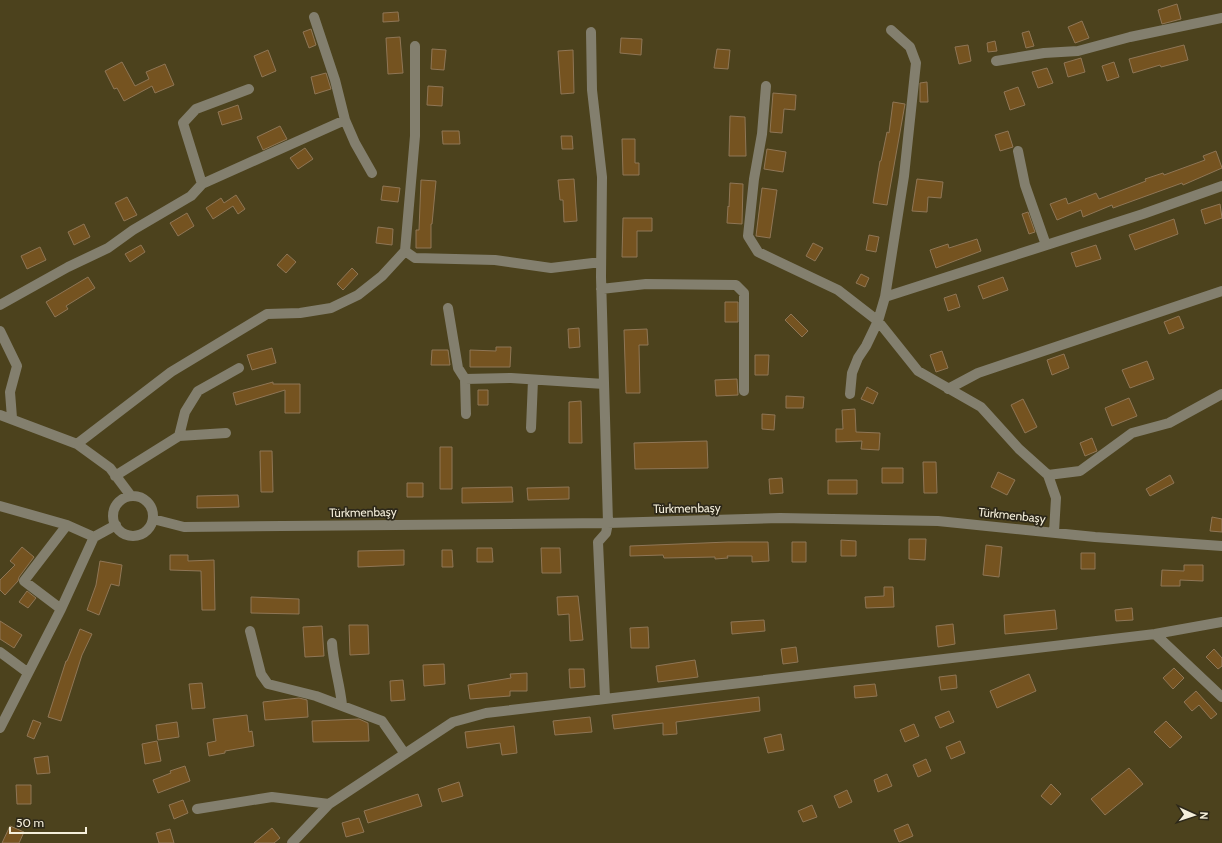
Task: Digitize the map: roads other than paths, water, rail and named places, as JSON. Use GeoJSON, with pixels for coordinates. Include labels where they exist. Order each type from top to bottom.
{"type":"FeatureCollection","features":[{"type":"Feature","properties":{"kind":"street"},"geometry":{"type":"LineString","coordinates":[[314,17],[335,80],[345,120],[355,143],[372,173]]}},
{"type":"Feature","properties":{"kind":"street"},"geometry":{"type":"LineString","coordinates":[[996,61],[1044,53],[1078,51],[1130,37],[1222,18]]}},
{"type":"Feature","properties":{"kind":"street"},"geometry":{"type":"LineString","coordinates":[[850,394],[852,373],[858,358],[866,346],[878,321],[885,297],[904,176],[916,63],[910,47],[891,30]]}},
{"type":"Feature","properties":{"kind":"street"},"geometry":{"type":"LineString","coordinates":[[591,32],[592,90],[602,177],[601,289],[608,523],[606,533],[598,542],[605,698]]}},
{"type":"Feature","properties":{"kind":"street"},"geometry":{"type":"LineString","coordinates":[[77,444],[171,372],[267,314],[300,313],[331,308],[358,295],[382,276],[405,251],[415,136],[414,46]]}},
{"type":"Feature","properties":{"kind":"street"},"geometry":{"type":"LineString","coordinates":[[766,86],[762,134],[754,179],[748,236],[758,252],[838,290],[878,321],[918,371],[982,407],[1019,449],[1048,475],[1056,498],[1054,532]]}},
{"type":"Feature","properties":{"kind":"street"},"geometry":{"type":"LineString","coordinates":[[202,184],[183,123],[196,109],[249,89]]}},
{"type":"Feature","properties":{"kind":"street"},"geometry":{"type":"LineString","coordinates":[[0,305],[68,266],[108,248],[134,230],[191,196],[202,184],[345,120]]}},
{"type":"Feature","properties":{"kind":"street"},"geometry":{"type":"LineString","coordinates":[[1018,152],[1025,185],[1046,245]]}},
{"type":"Feature","properties":{"kind":"street"},"geometry":{"type":"LineString","coordinates":[[885,297],[1143,214],[1222,186]]}},
{"type":"Feature","properties":{"kind":"street"},"geometry":{"type":"LineString","coordinates":[[405,251],[416,258],[495,260],[550,268],[601,262]]}},
{"type":"Feature","properties":{"kind":"street"},"geometry":{"type":"LineString","coordinates":[[601,289],[646,284],[736,285],[744,293],[744,391]]}},
{"type":"Feature","properties":{"kind":"street"},"geometry":{"type":"LineString","coordinates":[[948,389],[978,373],[1222,291]]}},
{"type":"Feature","properties":{"kind":"street"},"geometry":{"type":"LineString","coordinates":[[448,308],[458,368],[465,379],[466,414]]}},
{"type":"Feature","properties":{"kind":"street"},"geometry":{"type":"LineString","coordinates":[[0,331],[17,366],[10,392],[12,418]]}},
{"type":"Feature","properties":{"kind":"street"},"geometry":{"type":"LineString","coordinates":[[179,436],[185,412],[198,391],[239,368]]}},
{"type":"Feature","properties":{"kind":"street"},"geometry":{"type":"LineString","coordinates":[[465,379],[511,378],[604,384]]}},
{"type":"Feature","properties":{"kind":"street"},"geometry":{"type":"LineString","coordinates":[[531,428],[533,380]]}},
{"type":"Feature","properties":{"kind":"street"},"geometry":{"type":"LineString","coordinates":[[1048,475],[1080,471],[1132,433],[1169,423],[1222,394]]}},
{"type":"Feature","properties":{"kind":"street"},"geometry":{"type":"LineString","coordinates":[[0,415],[12,418],[77,444],[110,468],[131,496]]}},
{"type":"Feature","properties":{"kind":"street"},"geometry":{"type":"LineString","coordinates":[[115,476],[179,436],[226,433]]}},
{"type":"Feature","properties":{"kind":"street"},"geometry":{"type":"LineString","coordinates":[[131,496],[139,497],[146,501],[152,509],[153,519],[149,528],[143,533],[137,536],[129,535],[121,532],[116,525],[114,512],[116,506],[123,499],[131,496]]}},
{"type":"Feature","properties":{"kind":"street"},"geometry":{"type":"LineString","coordinates":[[0,506],[67,525],[94,537]]}},
{"type":"Feature","properties":{"kind":"street","name":"Türkmenbaşy"},"geometry":{"type":"LineString","coordinates":[[153,519],[184,527],[608,523],[780,518],[938,521],[1222,546]]}},
{"type":"Feature","properties":{"kind":"street"},"geometry":{"type":"LineString","coordinates":[[61,609],[24,581],[67,525]]}},
{"type":"Feature","properties":{"kind":"street"},"geometry":{"type":"LineString","coordinates":[[0,728],[4,714],[61,609],[94,537],[116,525]]}},
{"type":"Feature","properties":{"kind":"street"},"geometry":{"type":"LineString","coordinates":[[292,843],[329,804],[453,722],[486,713],[1155,634],[1222,622]]}},
{"type":"Feature","properties":{"kind":"street"},"geometry":{"type":"LineString","coordinates":[[250,631],[261,674],[268,684],[342,705],[382,721],[405,754]]}},
{"type":"Feature","properties":{"kind":"street"},"geometry":{"type":"LineString","coordinates":[[1155,634],[1222,697]]}},
{"type":"Feature","properties":{"kind":"street"},"geometry":{"type":"LineString","coordinates":[[332,643],[342,705]]}},
{"type":"Feature","properties":{"kind":"street"},"geometry":{"type":"LineString","coordinates":[[0,652],[27,672]]}},
{"type":"Feature","properties":{"kind":"street"},"geometry":{"type":"LineString","coordinates":[[197,810],[272,797],[329,804]]}}]}
